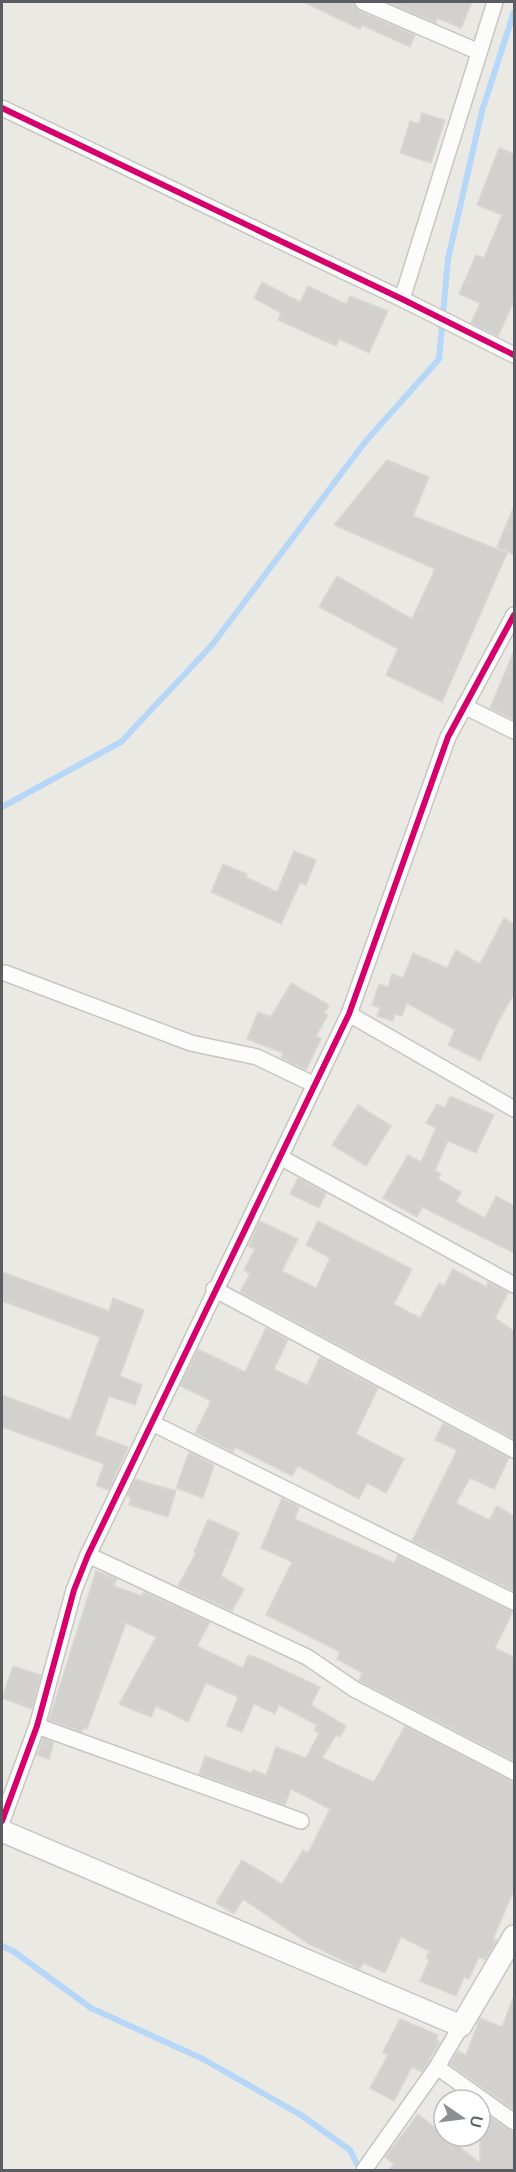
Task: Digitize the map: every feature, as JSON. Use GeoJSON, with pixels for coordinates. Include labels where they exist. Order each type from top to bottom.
{"type":"FeatureCollection","features":[{"type":"Feature","properties":{"kind":"main road"},"geometry":{"type":"LineString","coordinates":[[2,1831],[461,2026],[514,1936]]}},
{"type":"Feature","properties":{"kind":"street"},"geometry":{"type":"LineString","coordinates":[[363,2],[479,52]]}},
{"type":"Feature","properties":{"kind":"street"},"geometry":{"type":"LineString","coordinates":[[409,302],[495,2]]}},
{"type":"Feature","properties":{"kind":"street"},"geometry":{"type":"LineString","coordinates":[[2,108],[409,302],[514,356]]}},
{"type":"Feature","properties":{"kind":"street"},"geometry":{"type":"LineString","coordinates":[[2,1821],[37,1726],[74,1590],[88,1555],[214,1289],[349,1014],[448,737],[514,615]]}},
{"type":"Feature","properties":{"kind":"street"},"geometry":{"type":"LineString","coordinates":[[464,706],[514,731]]}},
{"type":"Feature","properties":{"kind":"street"},"geometry":{"type":"LineString","coordinates":[[5,973],[191,1043],[257,1057],[315,1085]]}},
{"type":"Feature","properties":{"kind":"street"},"geometry":{"type":"LineString","coordinates":[[349,1014],[514,1109]]}},
{"type":"Feature","properties":{"kind":"street"},"geometry":{"type":"LineString","coordinates":[[280,1157],[514,1285]]}},
{"type":"Feature","properties":{"kind":"street"},"geometry":{"type":"LineString","coordinates":[[214,1289],[514,1450]]}},
{"type":"Feature","properties":{"kind":"street"},"geometry":{"type":"LineString","coordinates":[[152,1423],[514,1602]]}},
{"type":"Feature","properties":{"kind":"street"},"geometry":{"type":"LineString","coordinates":[[88,1555],[307,1657],[354,1689],[514,1772]]}},
{"type":"Feature","properties":{"kind":"street"},"geometry":{"type":"LineString","coordinates":[[37,1726],[301,1821]]}},
{"type":"Feature","properties":{"kind":"street"},"geometry":{"type":"LineString","coordinates":[[369,2168],[437,2067],[461,2026]]}},
{"type":"Feature","properties":{"kind":"street"},"geometry":{"type":"LineString","coordinates":[[437,2067],[514,2122]]}},
{"type":"Feature","properties":{"kind":"building"},"geometry":{"type":"Polygon","coordinates":[[[303,2],[353,2],[359,11],[415,35],[410,47],[362,25],[360,29],[303,2]]]}},
{"type":"Feature","properties":{"kind":"building"},"geometry":{"type":"Polygon","coordinates":[[[386,2],[472,2],[461,28],[437,18],[436,23],[386,2]]]}},
{"type":"Feature","properties":{"kind":"building"},"geometry":{"type":"Polygon","coordinates":[[[422,113],[445,120],[431,163],[400,153],[410,121],[419,124],[422,113]]]}},
{"type":"Feature","properties":{"kind":"building"},"geometry":{"type":"Polygon","coordinates":[[[499,148],[514,154],[514,301],[498,336],[471,323],[480,303],[459,294],[476,255],[484,258],[502,215],[477,205],[499,148]]]}},
{"type":"Feature","properties":{"kind":"building"},"geometry":{"type":"Polygon","coordinates":[[[262,282],[300,302],[308,286],[346,304],[350,296],[388,311],[369,353],[339,339],[336,346],[278,320],[281,313],[254,298],[262,282]]]}},
{"type":"Feature","properties":{"kind":"building"},"geometry":{"type":"Polygon","coordinates":[[[387,460],[429,477],[413,516],[507,553],[442,702],[386,675],[398,649],[319,607],[337,576],[412,619],[435,569],[334,525],[387,460]]]}},
{"type":"Feature","properties":{"kind":"building"},"geometry":{"type":"Polygon","coordinates":[[[514,506],[514,555],[497,547],[514,506]]]}},
{"type":"Feature","properties":{"kind":"building"},"geometry":{"type":"Polygon","coordinates":[[[514,651],[514,720],[490,708],[514,651]]]}},
{"type":"Feature","properties":{"kind":"building"},"geometry":{"type":"Polygon","coordinates":[[[294,851],[316,860],[306,885],[300,883],[281,924],[211,892],[223,864],[247,874],[246,877],[277,892],[294,851]]]}},
{"type":"Feature","properties":{"kind":"building"},"geometry":{"type":"Polygon","coordinates":[[[504,918],[514,924],[514,994],[480,1061],[448,1045],[455,1030],[407,1003],[402,1016],[395,1014],[393,1021],[377,1016],[380,1008],[372,1005],[379,984],[388,987],[392,974],[403,978],[413,953],[447,968],[456,950],[480,964],[504,918]]]}},
{"type":"Feature","properties":{"kind":"building"},"geometry":{"type":"Polygon","coordinates":[[[291,983],[329,1005],[324,1013],[328,1015],[316,1036],[321,1039],[306,1070],[281,1058],[283,1053],[247,1039],[258,1012],[271,1017],[291,983]]]}},
{"type":"Feature","properties":{"kind":"building"},"geometry":{"type":"Polygon","coordinates":[[[450,1096],[494,1115],[476,1153],[448,1141],[435,1170],[441,1174],[438,1179],[461,1192],[456,1202],[485,1218],[496,1196],[514,1206],[514,1253],[422,1207],[417,1217],[383,1198],[408,1155],[421,1162],[436,1128],[426,1123],[437,1104],[445,1108],[450,1096]]]}},
{"type":"Feature","properties":{"kind":"building"},"geometry":{"type":"Polygon","coordinates":[[[358,1105],[391,1126],[366,1166],[332,1145],[358,1105]]]}},
{"type":"Feature","properties":{"kind":"building"},"geometry":{"type":"Polygon","coordinates":[[[298,1178],[326,1193],[319,1208],[290,1194],[298,1178]]]}},
{"type":"Feature","properties":{"kind":"building"},"geometry":{"type":"Polygon","coordinates":[[[260,1221],[298,1239],[282,1271],[316,1288],[330,1258],[306,1245],[318,1221],[412,1269],[394,1304],[420,1318],[439,1283],[444,1286],[453,1269],[486,1287],[488,1282],[508,1293],[495,1318],[514,1331],[514,1439],[240,1292],[250,1274],[244,1270],[255,1249],[248,1246],[260,1221]]]}},
{"type":"Feature","properties":{"kind":"building"},"geometry":{"type":"Polygon","coordinates":[[[2,1272],[109,1311],[113,1298],[144,1310],[120,1376],[142,1385],[135,1405],[109,1396],[95,1435],[128,1447],[109,1490],[96,1486],[104,1464],[2,1427],[2,1395],[70,1420],[100,1337],[2,1301],[2,1272]]]}},
{"type":"Feature","properties":{"kind":"building"},"geometry":{"type":"Polygon","coordinates":[[[266,1328],[288,1340],[274,1369],[307,1385],[320,1357],[378,1388],[356,1434],[404,1459],[386,1493],[367,1483],[359,1499],[298,1466],[292,1476],[235,1447],[233,1452],[195,1433],[211,1401],[180,1386],[198,1349],[245,1372],[266,1328]]]}},
{"type":"Feature","properties":{"kind":"building"},"geometry":{"type":"Polygon","coordinates":[[[443,1423],[509,1458],[494,1489],[470,1478],[456,1503],[489,1520],[497,1506],[514,1516],[514,1591],[412,1541],[457,1450],[435,1440],[443,1423]]]}},
{"type":"Feature","properties":{"kind":"building"},"geometry":{"type":"Polygon","coordinates":[[[189,1452],[214,1465],[203,1498],[176,1488],[189,1452]]]}},
{"type":"Feature","properties":{"kind":"building"},"geometry":{"type":"Polygon","coordinates":[[[135,1479],[176,1491],[168,1517],[129,1505],[131,1498],[127,1496],[135,1479]]]}},
{"type":"Feature","properties":{"kind":"building"},"geometry":{"type":"Polygon","coordinates":[[[282,1498],[299,1507],[295,1519],[394,1563],[398,1555],[513,1611],[495,1648],[514,1657],[514,1761],[359,1681],[362,1673],[337,1659],[340,1652],[266,1615],[292,1562],[261,1548],[282,1498]]]}},
{"type":"Feature","properties":{"kind":"building"},"geometry":{"type":"Polygon","coordinates":[[[208,1519],[239,1533],[221,1576],[244,1589],[232,1611],[178,1586],[196,1553],[194,1552],[208,1519]]]}},
{"type":"Feature","properties":{"kind":"building"},"geometry":{"type":"Polygon","coordinates":[[[96,1571],[117,1579],[114,1586],[142,1596],[144,1592],[210,1622],[197,1646],[243,1668],[248,1655],[258,1658],[320,1687],[311,1705],[346,1726],[340,1737],[336,1735],[322,1758],[374,1782],[405,1726],[514,1782],[514,1890],[493,1939],[497,1940],[485,1960],[479,1957],[469,1979],[464,1977],[456,1996],[420,1981],[429,1960],[426,1958],[429,1951],[401,1937],[385,1973],[363,1963],[360,1969],[309,1944],[243,1899],[234,1914],[216,1903],[242,1860],[282,1884],[303,1850],[308,1853],[330,1809],[291,1789],[285,1805],[199,1774],[205,1756],[252,1773],[253,1770],[266,1775],[276,1747],[306,1758],[319,1733],[314,1730],[317,1725],[279,1705],[275,1714],[254,1704],[242,1732],[226,1726],[238,1697],[206,1683],[188,1722],[156,1706],[151,1717],[119,1704],[156,1637],[126,1623],[87,1729],[83,1728],[82,1732],[49,1720],[96,1571]]]}},
{"type":"Feature","properties":{"kind":"building"},"geometry":{"type":"Polygon","coordinates":[[[13,1666],[41,1675],[32,1709],[2,1698],[13,1666]]]}},
{"type":"Feature","properties":{"kind":"building"},"geometry":{"type":"Polygon","coordinates":[[[43,1738],[54,1742],[49,1759],[37,1755],[43,1738]]]}},
{"type":"Feature","properties":{"kind":"building"},"geometry":{"type":"Polygon","coordinates":[[[513,1998],[514,2110],[492,2094],[492,2088],[483,2088],[450,2064],[458,2051],[466,2055],[480,2018],[502,2027],[513,1998]]]}},
{"type":"Feature","properties":{"kind":"building"},"geometry":{"type":"Polygon","coordinates":[[[400,2019],[438,2035],[436,2040],[440,2042],[422,2072],[412,2067],[394,2101],[370,2088],[388,2055],[383,2052],[400,2019]]]}},
{"type":"Feature","properties":{"kind":"building"},"geometry":{"type":"Polygon","coordinates":[[[418,2114],[432,2125],[432,2148],[461,2148],[480,2163],[480,2148],[492,2148],[492,2118],[514,2132],[514,2170],[389,2170],[394,2164],[385,2157],[418,2114]]]}},
{"type":"Feature","properties":{"kind":"waterway"},"geometry":{"type":"LineString","coordinates":[[2,807],[121,742],[212,645],[365,442],[439,359],[448,259],[482,111],[514,12]]}},
{"type":"Feature","properties":{"kind":"waterway"},"geometry":{"type":"LineString","coordinates":[[2,1946],[13,1951],[91,2008],[203,2059],[301,2115],[350,2150],[360,2170]]}},
{"type":"Feature","properties":{"kind":"cycle path"},"geometry":{"type":"LineString","coordinates":[[2,108],[514,355]]}},
{"type":"Feature","properties":{"kind":"cycle path"},"geometry":{"type":"LineString","coordinates":[[2,1821],[37,1726],[74,1590],[88,1555],[349,1014],[448,737],[514,615]]}}]}
